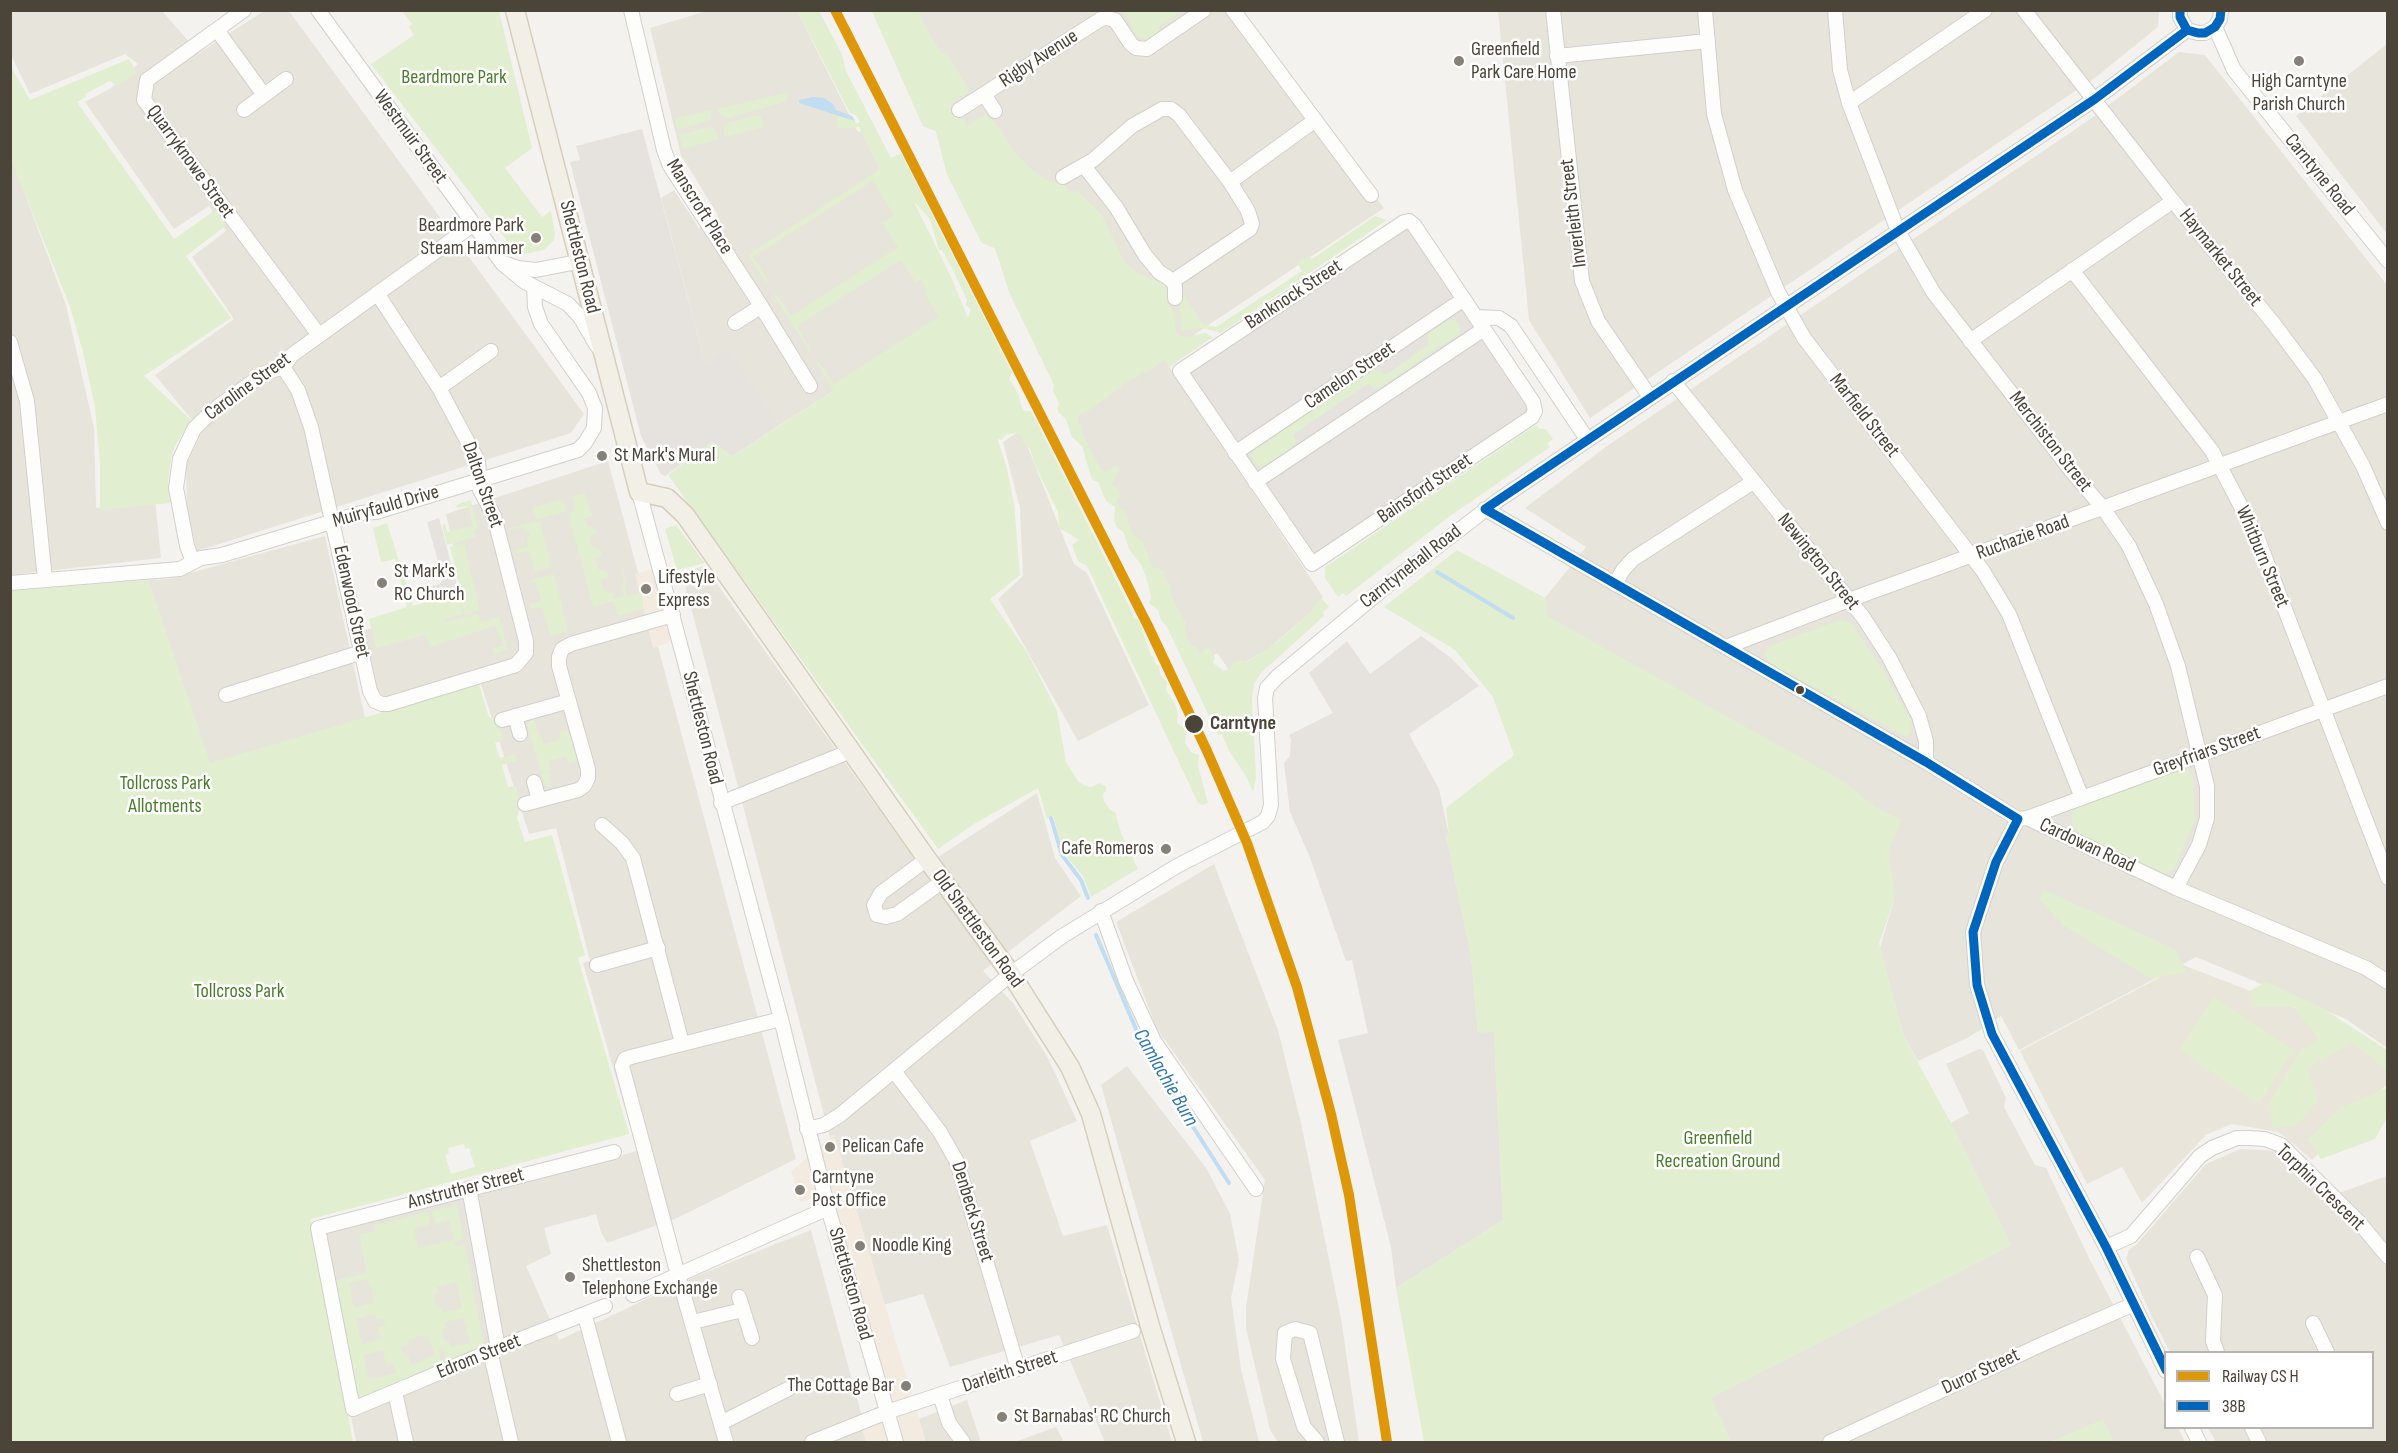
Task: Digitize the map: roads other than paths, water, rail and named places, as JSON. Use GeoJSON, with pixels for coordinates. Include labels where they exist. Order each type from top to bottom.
{"type":"FeatureCollection","features":[{"type":"Feature","properties":{"kind":"main road","name":"Shettleston Road"},"geometry":{"type":"LineString","coordinates":[[515,10],[639,492]]}},
{"type":"Feature","properties":{"kind":"main road","name":"Old Shettleston Road"},"geometry":{"type":"LineString","coordinates":[[639,492],[667,498],[685,515],[927,859],[1011,974],[1070,1067],[1091,1114],[1150,1326],[1186,1443]]}},
{"type":"Feature","properties":{"kind":"street","name":"Quarryknowe Street"},"geometry":{"type":"LineString","coordinates":[[244,10],[147,80],[144,100],[320,335]]}},
{"type":"Feature","properties":{"kind":"street","name":"Westmuir Street"},"geometry":{"type":"LineString","coordinates":[[318,10],[502,263],[516,276],[560,298],[574,309],[606,361]]}},
{"type":"Feature","properties":{"kind":"street","name":"Manscroft Place"},"geometry":{"type":"LineString","coordinates":[[631,10],[666,158],[810,386]]}},
{"type":"Feature","properties":{"kind":"street","name":"Rigby Avenue"},"geometry":{"type":"LineString","coordinates":[[959,110],[1101,19],[1115,20],[1131,44],[1136,48],[1147,49],[1204,10]]}},
{"type":"Feature","properties":{"kind":"street"},"geometry":{"type":"LineString","coordinates":[[1233,10],[1371,195]]}},
{"type":"Feature","properties":{"kind":"street","name":"Inverleith Street"},"geometry":{"type":"LineString","coordinates":[[1553,10],[1582,281],[1598,321],[1650,397]]}},
{"type":"Feature","properties":{"kind":"street","name":"Marfield Street"},"geometry":{"type":"LineString","coordinates":[[1705,10],[1714,114],[1736,190],[1785,306],[1804,338],[1973,556],[2009,614],[2082,798]]}},
{"type":"Feature","properties":{"kind":"street","name":"Merchiston Street"},"geometry":{"type":"LineString","coordinates":[[1835,10],[1840,70],[1849,103],[1898,231],[1933,292],[2073,473],[2103,508],[2129,546],[2156,604],[2178,666],[2206,786],[2207,818],[2199,845],[2176,888]]}},
{"type":"Feature","properties":{"kind":"street"},"geometry":{"type":"LineString","coordinates":[[1849,103],[1985,10]]}},
{"type":"Feature","properties":{"kind":"street","name":"Haymarket Street"},"geometry":{"type":"LineString","coordinates":[[2024,10],[2315,379],[2363,466],[2388,523]]}},
{"type":"Feature","properties":{"kind":"street"},"geometry":{"type":"LineString","coordinates":[[2180,10],[2180,17],[2187,30],[2198,33],[2205,33],[2215,27],[2220,19],[2221,10]]}},
{"type":"Feature","properties":{"kind":"street","name":"Carntyne Road"},"geometry":{"type":"LineString","coordinates":[[2215,27],[2234,70],[2388,261]]}},
{"type":"Feature","properties":{"kind":"street"},"geometry":{"type":"LineString","coordinates":[[217,30],[264,95]]}},
{"type":"Feature","properties":{"kind":"street","name":"Carntynehall Road"},"geometry":{"type":"LineString","coordinates":[[807,1129],[824,1125],[840,1115],[1011,974],[1061,937],[1177,866],[1263,822],[1268,816],[1271,805],[1266,693],[1271,683],[1395,579],[1485,510],[1587,439],[2094,99],[2187,30]]}},
{"type":"Feature","properties":{"kind":"street"},"geometry":{"type":"LineString","coordinates":[[1557,56],[1708,41]]}},
{"type":"Feature","properties":{"kind":"street"},"geometry":{"type":"LineString","coordinates":[[244,110],[286,79]]}},
{"type":"Feature","properties":{"kind":"street"},"geometry":{"type":"LineString","coordinates":[[984,94],[995,111]]}},
{"type":"Feature","properties":{"kind":"street"},"geometry":{"type":"LineString","coordinates":[[1063,177],[1084,166],[1132,126],[1167,108],[1179,115],[1230,182],[1248,211],[1252,224],[1250,229],[1173,281]]}},
{"type":"Feature","properties":{"kind":"street"},"geometry":{"type":"LineString","coordinates":[[1230,182],[1314,121]]}},
{"type":"Feature","properties":{"kind":"street"},"geometry":{"type":"LineString","coordinates":[[1084,166],[1116,207],[1138,245],[1159,272],[1173,281],[1174,298]]}},
{"type":"Feature","properties":{"kind":"street"},"geometry":{"type":"LineString","coordinates":[[1971,341],[2173,201]]}},
{"type":"Feature","properties":{"kind":"street","name":"Banknock Street"},"geometry":{"type":"LineString","coordinates":[[1235,453],[1180,371],[1404,222],[1410,221],[1464,299]]}},
{"type":"Feature","properties":{"kind":"street","name":"Caroline Street"},"geometry":{"type":"LineString","coordinates":[[193,562],[187,546],[176,488],[183,449],[194,429],[212,411],[270,370],[283,367],[292,355],[474,224]]}},
{"type":"Feature","properties":{"kind":"street"},"geometry":{"type":"LineString","coordinates":[[502,263],[536,270],[581,264]]}},
{"type":"Feature","properties":{"kind":"street","name":"Whitburn Street"},"geometry":{"type":"LineString","coordinates":[[2072,270],[2212,451],[2258,539],[2388,878]]}},
{"type":"Feature","properties":{"kind":"street","name":"Muiryfauld Drive"},"geometry":{"type":"LineString","coordinates":[[10,583],[180,569],[193,562],[568,454],[585,443],[594,428],[596,414],[593,401],[541,324],[535,307],[534,287]]}},
{"type":"Feature","properties":{"kind":"street","name":"Dalton Street"},"geometry":{"type":"LineString","coordinates":[[375,700],[388,704],[513,667],[522,660],[526,653],[526,641],[494,516],[482,494],[478,461],[439,388],[377,293]]}},
{"type":"Feature","properties":{"kind":"street"},"geometry":{"type":"LineString","coordinates":[[1464,299],[1484,329]]}},
{"type":"Feature","properties":{"kind":"street","name":"Camelon Street"},"geometry":{"type":"LineString","coordinates":[[1235,453],[1464,299]]}},
{"type":"Feature","properties":{"kind":"street"},"geometry":{"type":"LineString","coordinates":[[735,323],[760,307]]}},
{"type":"Feature","properties":{"kind":"street"},"geometry":{"type":"LineString","coordinates":[[1476,317],[1499,318],[1511,326],[1587,439]]}},
{"type":"Feature","properties":{"kind":"street","name":"Camelon Street"},"geometry":{"type":"LineString","coordinates":[[1255,482],[1484,329]]}},
{"type":"Feature","properties":{"kind":"street","name":"Bainsford Street"},"geometry":{"type":"LineString","coordinates":[[1255,482],[1311,564],[1532,417],[1535,411],[1533,402],[1484,329]]}},
{"type":"Feature","properties":{"kind":"street"},"geometry":{"type":"LineString","coordinates":[[10,342],[27,401],[45,580]]}},
{"type":"Feature","properties":{"kind":"street"},"geometry":{"type":"LineString","coordinates":[[439,388],[491,351]]}},
{"type":"Feature","properties":{"kind":"street","name":"Edenwood Street"},"geometry":{"type":"LineString","coordinates":[[283,367],[298,390],[306,408],[370,692],[375,700]]}},
{"type":"Feature","properties":{"kind":"street","name":"Newington Street"},"geometry":{"type":"LineString","coordinates":[[1673,381],[1863,617],[1889,657],[1919,716],[1926,741],[1926,762]]}},
{"type":"Feature","properties":{"kind":"street","name":"Ruchazie Road"},"geometry":{"type":"LineString","coordinates":[[1726,648],[1850,600],[2388,404]]}},
{"type":"Feature","properties":{"kind":"street"},"geometry":{"type":"LineString","coordinates":[[1235,453],[1255,482]]}},
{"type":"Feature","properties":{"kind":"street"},"geometry":{"type":"LineString","coordinates":[[1615,584],[1633,560],[1753,482]]}},
{"type":"Feature","properties":{"kind":"street","name":"Shettleston Road"},"geometry":{"type":"LineString","coordinates":[[639,492],[781,1019],[828,1208],[896,1443]]}},
{"type":"Feature","properties":{"kind":"street","name":"Cardowan Road"},"geometry":{"type":"LineString","coordinates":[[1485,510],[2022,819],[2366,969],[2388,982]]}},
{"type":"Feature","properties":{"kind":"street"},"geometry":{"type":"LineString","coordinates":[[525,804],[582,788],[588,778],[588,769],[558,661],[562,650],[571,644],[672,615]]}},
{"type":"Feature","properties":{"kind":"street"},"geometry":{"type":"LineString","coordinates":[[226,695],[362,652]]}},
{"type":"Feature","properties":{"kind":"street","name":"Greyfriars Street"},"geometry":{"type":"LineString","coordinates":[[2022,819],[2388,686]]}},
{"type":"Feature","properties":{"kind":"street"},"geometry":{"type":"LineString","coordinates":[[520,734],[509,718],[569,701]]}},
{"type":"Feature","properties":{"kind":"street"},"geometry":{"type":"LineString","coordinates":[[721,803],[851,751]]}},
{"type":"Feature","properties":{"kind":"street"},"geometry":{"type":"LineString","coordinates":[[534,782],[539,800]]}},
{"type":"Feature","properties":{"kind":"street"},"geometry":{"type":"LineString","coordinates":[[2022,819],[1996,862],[1973,932],[1977,985],[1992,1034],[2106,1247],[2164,1367]]}},
{"type":"Feature","properties":{"kind":"street"},"geometry":{"type":"LineString","coordinates":[[602,825],[622,843],[633,858],[682,1043]]}},
{"type":"Feature","properties":{"kind":"street"},"geometry":{"type":"LineString","coordinates":[[927,859],[881,893],[874,905],[877,915],[886,917],[897,914],[943,881]]}},
{"type":"Feature","properties":{"kind":"street"},"geometry":{"type":"LineString","coordinates":[[1101,912],[1126,981],[1154,1041],[1256,1189]]}},
{"type":"Feature","properties":{"kind":"street"},"geometry":{"type":"LineString","coordinates":[[597,965],[657,948]]}},
{"type":"Feature","properties":{"kind":"street"},"geometry":{"type":"LineString","coordinates":[[726,1443],[622,1066],[625,1059],[631,1057],[781,1019]]}},
{"type":"Feature","properties":{"kind":"street","name":"Denbeck Street"},"geometry":{"type":"LineString","coordinates":[[894,1071],[940,1132],[957,1162],[1018,1369]]}},
{"type":"Feature","properties":{"kind":"street","name":"Torphin Crescent"},"geometry":{"type":"LineString","coordinates":[[2106,1247],[2131,1236],[2206,1152],[2237,1138],[2249,1138],[2265,1139],[2281,1146],[2358,1221],[2388,1257]]}},
{"type":"Feature","properties":{"kind":"street","name":"Anstruther Street"},"geometry":{"type":"LineString","coordinates":[[353,1410],[318,1228],[614,1152]]}},
{"type":"Feature","properties":{"kind":"street"},"geometry":{"type":"LineString","coordinates":[[469,1188],[511,1443]]}},
{"type":"Feature","properties":{"kind":"street"},"geometry":{"type":"LineString","coordinates":[[633,1295],[828,1208]]}},
{"type":"Feature","properties":{"kind":"street"},"geometry":{"type":"LineString","coordinates":[[2197,1257],[2215,1295],[2213,1341],[2216,1351]]}},
{"type":"Feature","properties":{"kind":"street"},"geometry":{"type":"LineString","coordinates":[[693,1322],[741,1304],[752,1338]]}},
{"type":"Feature","properties":{"kind":"street","name":"Duror Street"},"geometry":{"type":"LineString","coordinates":[[1830,1443],[2134,1304]]}},
{"type":"Feature","properties":{"kind":"street","name":"Edrom Street"},"geometry":{"type":"LineString","coordinates":[[353,1410],[605,1306]]}},
{"type":"Feature","properties":{"kind":"street"},"geometry":{"type":"LineString","coordinates":[[585,1316],[619,1443]]}},
{"type":"Feature","properties":{"kind":"street"},"geometry":{"type":"LineString","coordinates":[[2313,1323],[2325,1349]]}},
{"type":"Feature","properties":{"kind":"street"},"geometry":{"type":"LineString","coordinates":[[1317,1443],[1304,1427],[1283,1359],[1285,1333],[1295,1329],[1310,1333],[1337,1443]]}},
{"type":"Feature","properties":{"kind":"street","name":"Darleith Street"},"geometry":{"type":"LineString","coordinates":[[812,1443],[887,1412],[1133,1331]]}},
{"type":"Feature","properties":{"kind":"street"},"geometry":{"type":"LineString","coordinates":[[677,1394],[710,1384]]}},
{"type":"Feature","properties":{"kind":"street"},"geometry":{"type":"LineString","coordinates":[[721,1423],[788,1389]]}},
{"type":"Feature","properties":{"kind":"street"},"geometry":{"type":"LineString","coordinates":[[395,1392],[406,1443]]}},
{"type":"Feature","properties":{"kind":"street"},"geometry":{"type":"LineString","coordinates":[[940,1395],[949,1423],[963,1443]]}},
{"type":"Feature","properties":{"kind":"street"},"geometry":{"type":"LineString","coordinates":[[2192,1429],[2199,1443]]}},
{"type":"Feature","properties":{"kind":"street"},"geometry":{"type":"LineString","coordinates":[[2252,1429],[2259,1443]]}},
{"type":"Feature","properties":{"kind":"water"},"geometry":{"type":"Polygon","coordinates":[[[813,97],[824,98],[833,104],[836,110],[852,116],[855,121],[799,103],[799,100],[813,97]]]}},
{"type":"Feature","properties":{"kind":"waterway"},"geometry":{"type":"LineString","coordinates":[[1437,572],[1513,618]]}},
{"type":"Feature","properties":{"kind":"waterway","name":"Camlachie Burn"},"geometry":{"type":"LineString","coordinates":[[1051,818],[1062,855],[1081,880],[1088,898]]}},
{"type":"Feature","properties":{"kind":"waterway","name":"Camlachie Burn"},"geometry":{"type":"LineString","coordinates":[[1096,935],[1147,1055],[1229,1183]]}},
{"type":"Feature","properties":{"kind":"place","name":"Greenfield Park Care Home"},"geometry":{"type":"Point","coordinates":[1459,61]}},
{"type":"Feature","properties":{"kind":"place","name":"High Carntyne Parish Church"},"geometry":{"type":"Point","coordinates":[2299,61]}},
{"type":"Feature","properties":{"kind":"place","name":"Beardmore Park Steam Hammer"},"geometry":{"type":"Point","coordinates":[536,238]}},
{"type":"Feature","properties":{"kind":"place","name":"St Mark's Mural"},"geometry":{"type":"Point","coordinates":[602,456]}},
{"type":"Feature","properties":{"kind":"place","name":"St Mark's RC Church"},"geometry":{"type":"Point","coordinates":[382,583]}},
{"type":"Feature","properties":{"kind":"place","name":"Lifestyle Express"},"geometry":{"type":"Point","coordinates":[646,589]}},
{"type":"Feature","properties":{"kind":"place","name":"Carntyne"},"geometry":{"type":"Point","coordinates":[1194,724]}},
{"type":"Feature","properties":{"kind":"place","name":"Cafe Romeros"},"geometry":{"type":"Point","coordinates":[1166,849]}},
{"type":"Feature","properties":{"kind":"place","name":"Pelican Cafe"},"geometry":{"type":"Point","coordinates":[830,1147]}},
{"type":"Feature","properties":{"kind":"place","name":"Carntyne Post Office"},"geometry":{"type":"Point","coordinates":[800,1190]}},
{"type":"Feature","properties":{"kind":"place","name":"Noodle King"},"geometry":{"type":"Point","coordinates":[860,1246]}},
{"type":"Feature","properties":{"kind":"place","name":"Shettleston Telephone Exchange"},"geometry":{"type":"Point","coordinates":[570,1277]}},
{"type":"Feature","properties":{"kind":"place","name":"The Cottage Bar"},"geometry":{"type":"Point","coordinates":[906,1386]}},
{"type":"Feature","properties":{"kind":"place","name":"St Barnabas' RC Church"},"geometry":{"type":"Point","coordinates":[1002,1417]}},
{"type":"Feature","properties":{"kind":"park label","name":"Beardmore Park"},"geometry":{"type":"Point","coordinates":[454,78]}},
{"type":"Feature","properties":{"kind":"park label","name":"Tollcross Park Allotments"},"geometry":{"type":"Point","coordinates":[165,796]}},
{"type":"Feature","properties":{"kind":"park label","name":"Tollcross Park"},"geometry":{"type":"Point","coordinates":[239,992]}},
{"type":"Feature","properties":{"kind":"park label","name":"Greenfield Recreation Ground"},"geometry":{"type":"Point","coordinates":[1718,1150]}}]}
